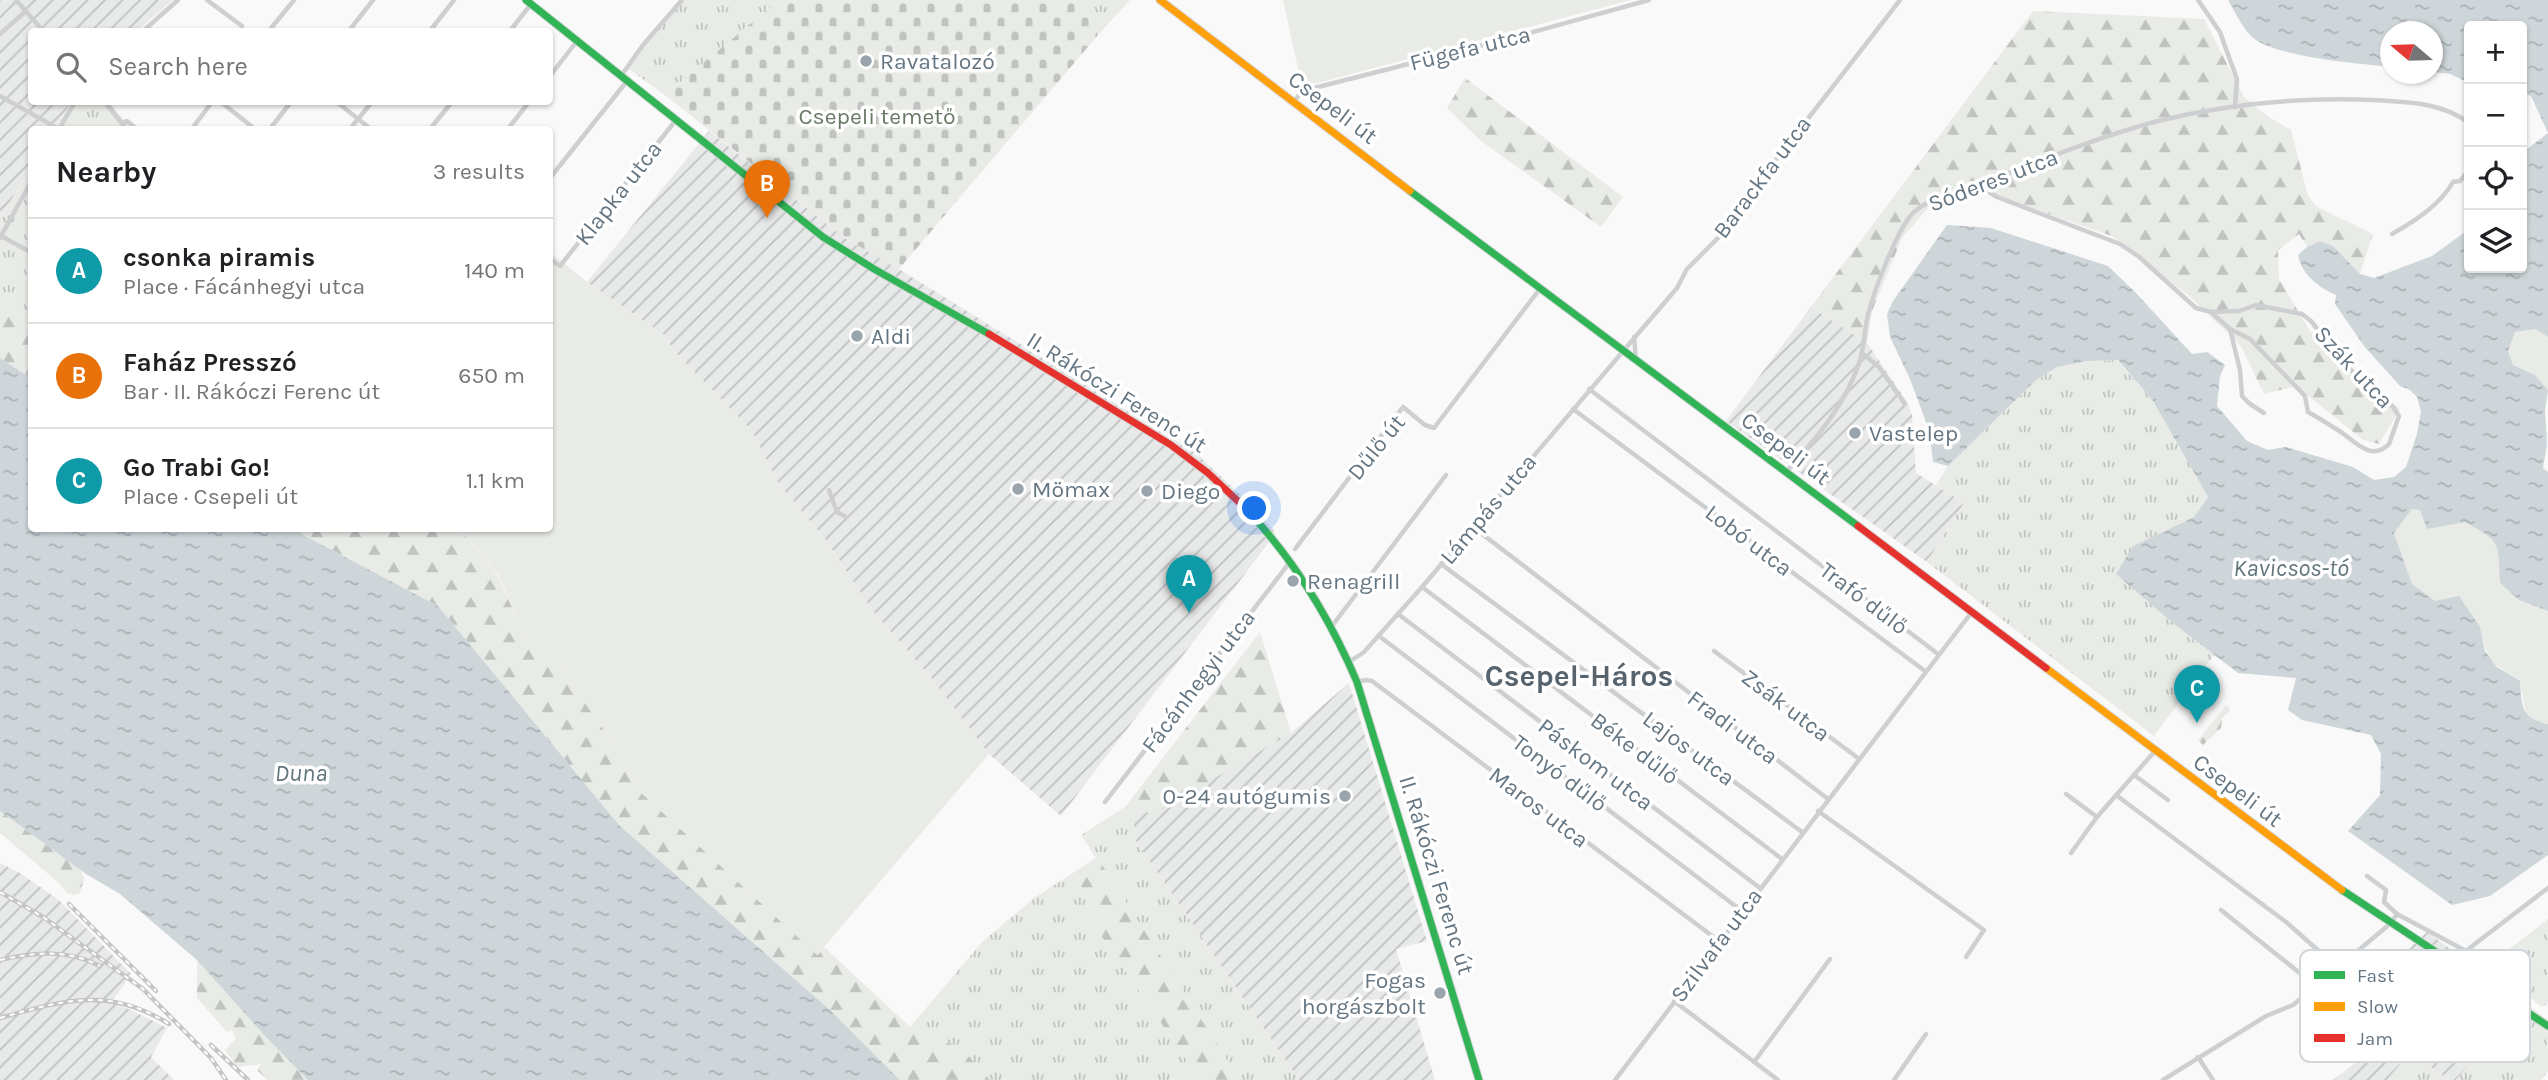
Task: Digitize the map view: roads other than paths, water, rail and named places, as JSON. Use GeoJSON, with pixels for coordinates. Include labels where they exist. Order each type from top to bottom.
{"type":"FeatureCollection","features":[{"type":"Feature","properties":{"kind":"street"},"geometry":{"type":"LineString","coordinates":[[16,0],[41,28]]}},
{"type":"Feature","properties":{"kind":"street"},"geometry":{"type":"LineString","coordinates":[[146,28],[178,0]]}},
{"type":"Feature","properties":{"kind":"street"},"geometry":{"type":"LineString","coordinates":[[207,0],[242,26]]}},
{"type":"Feature","properties":{"kind":"street"},"geometry":{"type":"LineString","coordinates":[[271,28],[294,0]]}},
{"type":"Feature","properties":{"kind":"street"},"geometry":{"type":"LineString","coordinates":[[351,28],[373,0]]}},
{"type":"Feature","properties":{"kind":"street"},"geometry":{"type":"LineString","coordinates":[[432,28],[454,0]]}},
{"type":"Feature","properties":{"kind":"street"},"geometry":{"type":"LineString","coordinates":[[553,174],[624,78],[648,38],[682,0]]}},
{"type":"Feature","properties":{"kind":"street","name":"Csepeli út"},"geometry":{"type":"LineString","coordinates":[[1160,0],[1539,289],[2317,873],[2432,950]]}},
{"type":"Feature","properties":{"kind":"street","name":"Fügefa utca"},"geometry":{"type":"LineString","coordinates":[[1294,102],[1301,92],[1310,89],[1649,0]]}},
{"type":"Feature","properties":{"kind":"street","name":"Barackfa utca"},"geometry":{"type":"LineString","coordinates":[[1622,351],[1676,288],[1687,269],[1721,235],[1759,180],[1899,0]]}},
{"type":"Feature","properties":{"kind":"street"},"geometry":{"type":"LineString","coordinates":[[2198,0],[2220,32],[2226,49],[2236,79],[2235,107]]}},
{"type":"Feature","properties":{"kind":"street"},"geometry":{"type":"LineString","coordinates":[[512,28],[528,2]]}},
{"type":"Feature","properties":{"kind":"street","name":"II. Rákóczi Ferenc út"},"geometry":{"type":"LineString","coordinates":[[528,2],[846,253],[1044,367],[1194,461],[1236,499],[1291,561],[1332,626],[1357,682],[1479,1080]]}},
{"type":"Feature","properties":{"kind":"street"},"geometry":{"type":"LineString","coordinates":[[0,34],[26,11]]}},
{"type":"Feature","properties":{"kind":"street"},"geometry":{"type":"LineString","coordinates":[[553,72],[577,41]]}},
{"type":"Feature","properties":{"kind":"street"},"geometry":{"type":"LineString","coordinates":[[0,96],[54,126]]}},
{"type":"Feature","properties":{"kind":"street","name":"Sóderes utca"},"geometry":{"type":"LineString","coordinates":[[1786,472],[1817,436],[1845,396],[1862,353],[1869,310],[1878,283],[1911,215],[1920,208],[1951,193],[1978,186],[2085,145],[2157,122],[2235,107],[2337,98],[2410,102],[2458,114],[2464,119]]}},
{"type":"Feature","properties":{"kind":"street"},"geometry":{"type":"LineString","coordinates":[[61,126],[73,105]]}},
{"type":"Feature","properties":{"kind":"street"},"geometry":{"type":"LineString","coordinates":[[107,105],[124,126]]}},
{"type":"Feature","properties":{"kind":"street"},"geometry":{"type":"LineString","coordinates":[[194,126],[210,105]]}},
{"type":"Feature","properties":{"kind":"street"},"geometry":{"type":"LineString","coordinates":[[225,105],[251,126]]}},
{"type":"Feature","properties":{"kind":"street"},"geometry":{"type":"LineString","coordinates":[[272,126],[289,105]]}},
{"type":"Feature","properties":{"kind":"street"},"geometry":{"type":"LineString","coordinates":[[341,105],[367,126]]}},
{"type":"Feature","properties":{"kind":"street"},"geometry":{"type":"LineString","coordinates":[[352,126],[369,105]]}},
{"type":"Feature","properties":{"kind":"street"},"geometry":{"type":"LineString","coordinates":[[432,126],[450,105]]}},
{"type":"Feature","properties":{"kind":"street"},"geometry":{"type":"LineString","coordinates":[[510,126],[527,105]]}},
{"type":"Feature","properties":{"kind":"street","name":"Klapka utca"},"geometry":{"type":"LineString","coordinates":[[553,260],[560,266],[676,120]]}},
{"type":"Feature","properties":{"kind":"street"},"geometry":{"type":"LineString","coordinates":[[122,123],[127,121],[133,126]]}},
{"type":"Feature","properties":{"kind":"street"},"geometry":{"type":"LineString","coordinates":[[2392,234],[2417,220],[2448,191],[2453,182],[2460,181],[2464,176]]}},
{"type":"Feature","properties":{"kind":"street","name":"Szák utca"},"geometry":{"type":"LineString","coordinates":[[1978,186],[1997,197],[2120,244],[2138,256],[2196,308],[2211,312],[2239,311],[2256,305],[2302,314],[2311,321],[2345,364],[2393,407],[2399,416],[2389,444],[2385,448],[2370,451],[2361,449],[2342,433],[2308,412],[2305,396],[2250,339],[2230,329],[2211,312]]}},
{"type":"Feature","properties":{"kind":"street"},"geometry":{"type":"LineString","coordinates":[[28,187],[0,237],[28,251]]}},
{"type":"Feature","properties":{"kind":"street","name":"Dűlő út"},"geometry":{"type":"LineString","coordinates":[[1296,549],[1403,407],[1425,425],[1434,428],[1539,289]]}},
{"type":"Feature","properties":{"kind":"street"},"geometry":{"type":"LineString","coordinates":[[2230,329],[2240,370],[2242,396],[2263,413]]}},
{"type":"Feature","properties":{"kind":"street"},"geometry":{"type":"LineString","coordinates":[[1634,336],[1636,361]]}},
{"type":"Feature","properties":{"kind":"street","name":"Lámpás utca"},"geometry":{"type":"LineString","coordinates":[[1349,662],[1361,656],[1379,636],[1622,351]]}},
{"type":"Feature","properties":{"kind":"street"},"geometry":{"type":"LineString","coordinates":[[1862,353],[1879,367],[1905,404]]}},
{"type":"Feature","properties":{"kind":"street","name":"Trafó dűlő"},"geometry":{"type":"LineString","coordinates":[[1589,389],[1938,654]]}},
{"type":"Feature","properties":{"kind":"street","name":"Lobó utca"},"geometry":{"type":"LineString","coordinates":[[1573,409],[1925,671]]}},
{"type":"Feature","properties":{"kind":"street"},"geometry":{"type":"LineString","coordinates":[[1332,626],[1446,475]]}},
{"type":"Feature","properties":{"kind":"street"},"geometry":{"type":"LineString","coordinates":[[829,490],[837,512],[846,517]]}},
{"type":"Feature","properties":{"kind":"street","name":"Fradi utca"},"geometry":{"type":"LineString","coordinates":[[1473,527],[1828,799]]}},
{"type":"Feature","properties":{"kind":"street","name":"Fácánhegyi utca"},"geometry":{"type":"LineString","coordinates":[[1105,802],[1291,561]]}},
{"type":"Feature","properties":{"kind":"street","name":"Lajos utca"},"geometry":{"type":"LineString","coordinates":[[1441,564],[1802,832]]}},
{"type":"Feature","properties":{"kind":"street","name":"Béke dűlő"},"geometry":{"type":"LineString","coordinates":[[1422,587],[1782,859]]}},
{"type":"Feature","properties":{"kind":"street","name":"Szilvafa utca"},"geometry":{"type":"LineString","coordinates":[[1615,1080],[1971,613]]}},
{"type":"Feature","properties":{"kind":"street","name":"Páskom utca"},"geometry":{"type":"LineString","coordinates":[[1398,614],[1760,888]]}},
{"type":"Feature","properties":{"kind":"street","name":"Tonyó dűlő"},"geometry":{"type":"LineString","coordinates":[[1379,636],[1742,911]]}},
{"type":"Feature","properties":{"kind":"street","name":"Zsák utca"},"geometry":{"type":"LineString","coordinates":[[1714,651],[1858,758]]}},
{"type":"Feature","properties":{"kind":"street","name":"Maros utca"},"geometry":{"type":"LineString","coordinates":[[1357,682],[1372,681],[1719,941]]}},
{"type":"Feature","properties":{"kind":"street"},"geometry":{"type":"LineString","coordinates":[[2071,853],[2097,817],[2155,751]]}},
{"type":"Feature","properties":{"kind":"street"},"geometry":{"type":"LineString","coordinates":[[2134,775],[2168,800]]}},
{"type":"Feature","properties":{"kind":"street"},"geometry":{"type":"LineString","coordinates":[[2066,793],[2097,817]]}},
{"type":"Feature","properties":{"kind":"street"},"geometry":{"type":"LineString","coordinates":[[2116,795],[2286,922],[2318,950]]}},
{"type":"Feature","properties":{"kind":"street"},"geometry":{"type":"LineString","coordinates":[[1818,811],[1984,930],[1966,957]]}},
{"type":"Feature","properties":{"kind":"street"},"geometry":{"type":"LineString","coordinates":[[2367,876],[2386,890],[2384,902],[2396,914],[2464,950]]}},
{"type":"Feature","properties":{"kind":"street"},"geometry":{"type":"LineString","coordinates":[[2467,950],[2548,888]]}},
{"type":"Feature","properties":{"kind":"street"},"geometry":{"type":"LineString","coordinates":[[2221,910],[2300,973]]}},
{"type":"Feature","properties":{"kind":"street"},"geometry":{"type":"LineString","coordinates":[[2359,950],[2391,923],[2396,914]]}},
{"type":"Feature","properties":{"kind":"street"},"geometry":{"type":"LineString","coordinates":[[1754,1062],[1830,959]]}},
{"type":"Feature","properties":{"kind":"street"},"geometry":{"type":"LineString","coordinates":[[2163,1080],[2266,1016],[2287,1009],[2300,999]]}},
{"type":"Feature","properties":{"kind":"street"},"geometry":{"type":"LineString","coordinates":[[1674,1001],[1778,1080]]}},
{"type":"Feature","properties":{"kind":"street","name":"Csepeli út"},"geometry":{"type":"LineString","coordinates":[[2530,1014],[2548,1026]]}},
{"type":"Feature","properties":{"kind":"street"},"geometry":{"type":"LineString","coordinates":[[1894,1080],[1926,1034]]}},
{"type":"Feature","properties":{"kind":"street"},"geometry":{"type":"LineString","coordinates":[[2198,1057],[2213,1080]]}},
{"type":"Feature","properties":{"kind":"water"},"geometry":{"type":"Polygon","coordinates":[[[2228,0],[2548,0],[2548,133],[2531,96],[2527,95],[2527,21],[2464,21],[2464,81],[2443,73],[2443,21],[2380,21],[2380,66],[2321,59],[2284,51],[2256,40],[2244,27],[2228,0]]]}},
{"type":"Feature","properties":{"kind":"water","name":"Kavicsos-tó"},"geometry":{"type":"Polygon","coordinates":[[[2548,133],[2548,337],[2535,329],[2515,332],[2508,351],[2513,365],[2535,375],[2548,390],[2545,411],[2547,444],[2543,468],[2548,472],[2548,611],[2519,600],[2500,583],[2496,545],[2486,534],[2465,522],[2427,529],[2420,510],[2412,509],[2394,533],[2412,584],[2435,601],[2459,596],[2480,627],[2485,651],[2497,667],[2520,681],[2524,710],[2532,718],[2548,724],[2548,855],[2490,896],[2452,905],[2348,831],[2380,795],[2381,754],[2371,735],[2302,720],[2288,710],[2296,678],[2238,673],[2174,624],[2116,574],[2133,546],[2194,517],[2208,497],[2153,401],[2118,360],[2087,361],[2057,367],[2036,380],[1948,466],[1933,462],[1929,430],[1910,379],[1890,337],[1887,314],[1893,301],[1947,225],[1991,228],[2108,266],[2192,354],[2207,352],[2225,365],[2220,376],[2217,406],[2247,441],[2268,450],[2286,447],[2353,467],[2374,480],[2394,477],[2406,467],[2417,434],[2421,411],[2417,397],[2400,386],[2364,346],[2335,304],[2336,295],[2312,280],[2303,269],[2298,255],[2320,241],[2333,246],[2360,274],[2374,278],[2432,256],[2464,233],[2464,273],[2527,273],[2527,149],[2548,133]]]}},
{"type":"Feature","properties":{"kind":"water","name":"Duna"},"geometry":{"type":"Polygon","coordinates":[[[0,358],[28,376],[28,532],[298,532],[438,606],[619,825],[830,1010],[900,1080],[308,1080],[197,960],[120,894],[86,874],[0,811],[0,358]]]}},
{"type":"Feature","properties":{"kind":"railway"},"geometry":{"type":"LineString","coordinates":[[0,892],[43,917],[143,989],[211,1058],[226,1080]]}},
{"type":"Feature","properties":{"kind":"railway"},"geometry":{"type":"LineString","coordinates":[[69,904],[156,991]]}},
{"type":"Feature","properties":{"kind":"railway"},"geometry":{"type":"LineString","coordinates":[[0,960],[51,954],[76,957],[100,966]]}},
{"type":"Feature","properties":{"kind":"railway"},"geometry":{"type":"LineString","coordinates":[[0,1018],[45,1006],[86,1000],[126,1004],[169,1024]]}},
{"type":"Feature","properties":{"kind":"railway"},"geometry":{"type":"LineString","coordinates":[[211,1045],[248,1080]]}},
{"type":"Feature","properties":{"kind":"place","name":"Ravatalozó"},"geometry":{"type":"Point","coordinates":[866,61]}},
{"type":"Feature","properties":{"kind":"place","name":"Faház Presszó"},"geometry":{"type":"Point","coordinates":[767,218]}},
{"type":"Feature","properties":{"kind":"place","name":"Aldi"},"geometry":{"type":"Point","coordinates":[857,336]}},
{"type":"Feature","properties":{"kind":"place","name":"Vastelep"},"geometry":{"type":"Point","coordinates":[1855,433]}},
{"type":"Feature","properties":{"kind":"place","name":"Mömax"},"geometry":{"type":"Point","coordinates":[1018,489]}},
{"type":"Feature","properties":{"kind":"place","name":"Diego"},"geometry":{"type":"Point","coordinates":[1147,491]}},
{"type":"Feature","properties":{"kind":"place","name":"Renagrill"},"geometry":{"type":"Point","coordinates":[1293,581]}},
{"type":"Feature","properties":{"kind":"place","name":"csonka piramis"},"geometry":{"type":"Point","coordinates":[1189,613]}},
{"type":"Feature","properties":{"kind":"place","name":"Go Trabi Go!"},"geometry":{"type":"Point","coordinates":[2197,723]}},
{"type":"Feature","properties":{"kind":"place","name":"0-24 autógumis"},"geometry":{"type":"Point","coordinates":[1345,796]}},
{"type":"Feature","properties":{"kind":"place","name":"Fogas horgászbolt"},"geometry":{"type":"Point","coordinates":[1440,993]}},
{"type":"Feature","properties":{"kind":"district","name":"Csepel-Háros"},"geometry":{"type":"Point","coordinates":[1579,676]}},
{"type":"Feature","properties":{"kind":"park label","name":"Csepeli temető"},"geometry":{"type":"Point","coordinates":[877,116]}}]}
